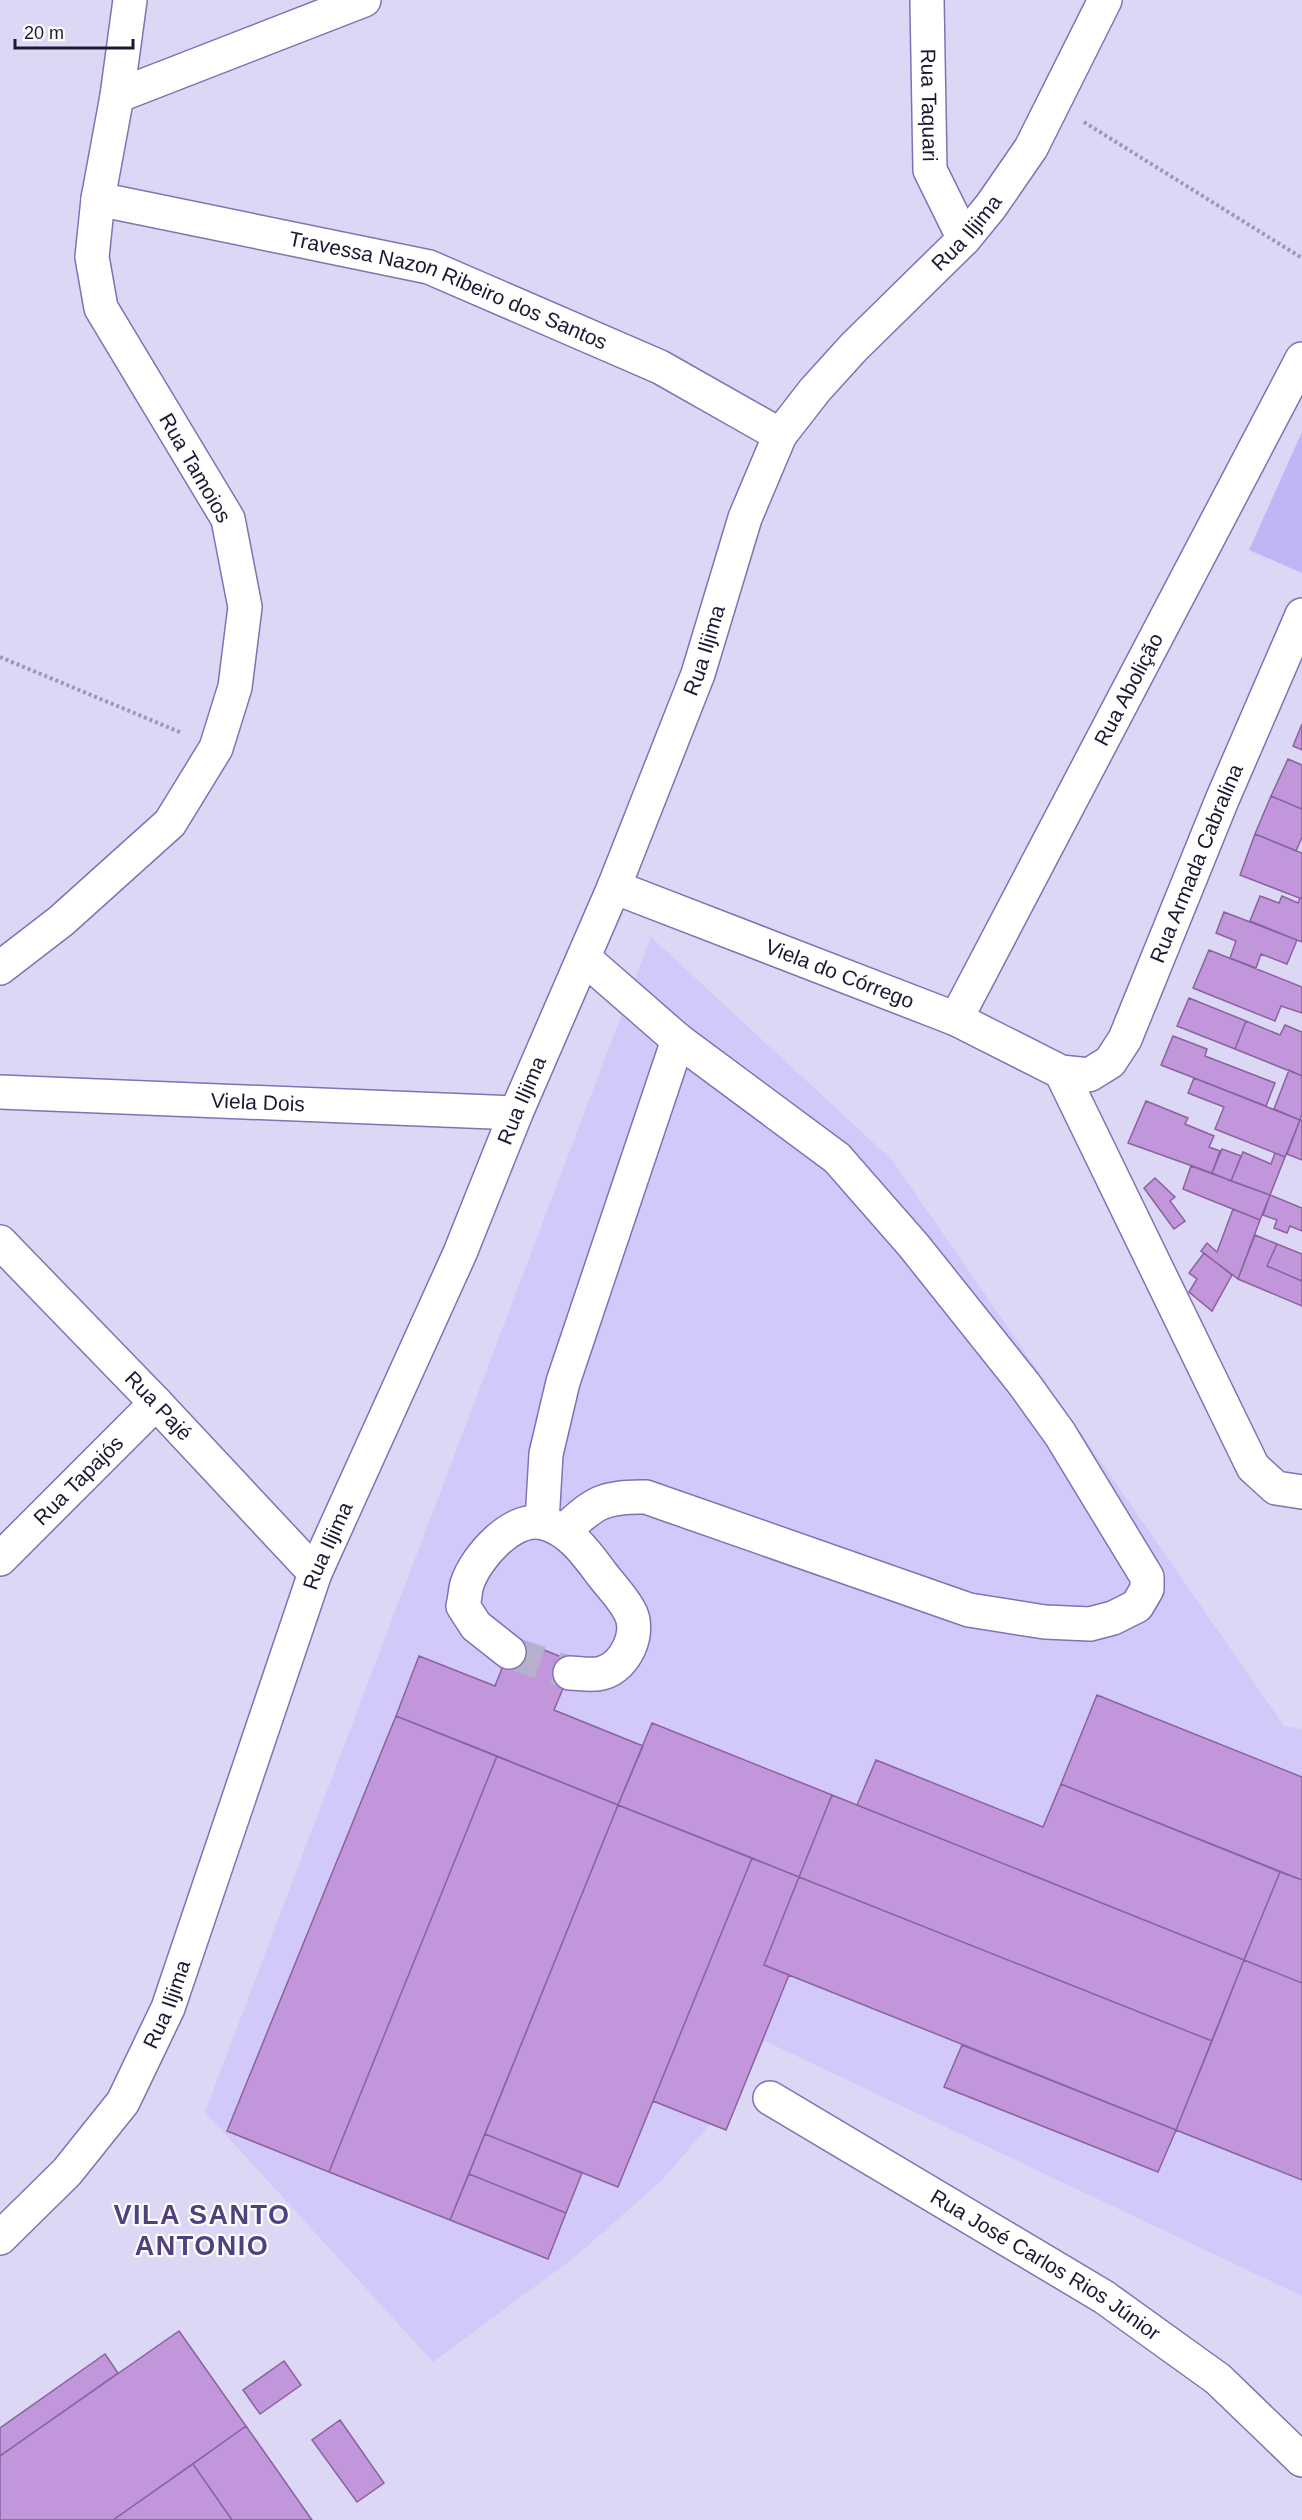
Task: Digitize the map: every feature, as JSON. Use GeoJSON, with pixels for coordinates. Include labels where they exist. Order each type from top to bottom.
{"type":"FeatureCollection","features":[{"type":"Feature","properties":{"kind":"street","name":"Rua Tamoios"},"geometry":{"type":"LineString","coordinates":[[0,968],[61,921],[170,823],[216,748],[235,687],[244,607],[228,519],[101,308],[92,257],[98,199],[117,96],[130,0]]}},
{"type":"Feature","properties":{"kind":"street"},"geometry":{"type":"LineString","coordinates":[[117,96],[364,0]]}},
{"type":"Feature","properties":{"kind":"street","name":"Rua Taquari"},"geometry":{"type":"LineString","coordinates":[[927,0],[930,170],[964,239]]}},
{"type":"Feature","properties":{"kind":"street","name":"Rua Iljima"},"geometry":{"type":"LineString","coordinates":[[0,2238],[67,2172],[123,2102],[168,2008],[315,1574],[460,1253],[516,1113],[614,886],[698,674],[745,518],[780,435],[815,390],[854,346],[964,239],[991,206],[1031,148],[1105,0]]}},
{"type":"Feature","properties":{"kind":"street","name":"Travessa Nazon Ribeiro dos Santos"},"geometry":{"type":"LineString","coordinates":[[98,199],[429,267],[660,367],[780,435]]}},
{"type":"Feature","properties":{"kind":"street","name":"Rua Abolição"},"geometry":{"type":"LineString","coordinates":[[957,1019],[1302,359]]}},
{"type":"Feature","properties":{"kind":"street","name":"Rua Armada Cabralina"},"geometry":{"type":"LineString","coordinates":[[1061,1072],[1089,1075],[1110,1062],[1125,1040],[1222,800],[1302,615]]}},
{"type":"Feature","properties":{"kind":"street","name":"Viela do Córrego"},"geometry":{"type":"LineString","coordinates":[[614,886],[957,1019],[1061,1072]]}},
{"type":"Feature","properties":{"kind":"street"},"geometry":{"type":"LineString","coordinates":[[509,1652],[476,1626],[463,1606],[468,1583],[484,1553],[516,1525],[553,1526],[591,1506],[619,1496],[646,1497],[969,1610],[1046,1622],[1090,1624],[1113,1618],[1137,1606],[1147,1589],[1147,1577],[1060,1434],[914,1246],[837,1158],[678,1040],[610,978],[584,958]]}},
{"type":"Feature","properties":{"kind":"street"},"geometry":{"type":"LineString","coordinates":[[570,1673],[601,1673],[613,1668],[626,1656],[634,1634],[631,1611],[594,1564],[553,1526],[546,1454],[563,1382],[678,1040]]}},
{"type":"Feature","properties":{"kind":"street"},"geometry":{"type":"LineString","coordinates":[[1061,1072],[1253,1467],[1276,1488],[1302,1492]]}},
{"type":"Feature","properties":{"kind":"street","name":"Viela Dois"},"geometry":{"type":"LineString","coordinates":[[0,1092],[516,1113]]}},
{"type":"Feature","properties":{"kind":"street","name":"Rua Pajé"},"geometry":{"type":"LineString","coordinates":[[0,1242],[156,1403],[315,1574]]}},
{"type":"Feature","properties":{"kind":"street","name":"Rua Tapajós"},"geometry":{"type":"LineString","coordinates":[[0,1559],[156,1403]]}},
{"type":"Feature","properties":{"kind":"street","name":"Rua José Carlos Rios Júnior"},"geometry":{"type":"LineString","coordinates":[[770,2098],[1104,2297],[1218,2379],[1302,2460]]}},
{"type":"Feature","properties":{"kind":"path"},"geometry":{"type":"LineString","coordinates":[[1054,103],[1302,258]]}},
{"type":"Feature","properties":{"kind":"path"},"geometry":{"type":"LineString","coordinates":[[0,657],[216,748]]}},
{"type":"Feature","properties":{"kind":"shaded area"},"geometry":{"type":"Polygon","coordinates":[[[1302,432],[1302,573],[1249,550],[1302,432]]]}},
{"type":"Feature","properties":{"kind":"shaded area"},"geometry":{"type":"Polygon","coordinates":[[[651,937],[892,1160],[1284,1726],[1302,1729],[1302,2296],[765,2041],[734,2096],[662,2180],[575,2257],[433,2362],[205,2112],[651,937]]]}},
{"type":"Feature","properties":{"kind":"building"},"geometry":{"type":"Polygon","coordinates":[[[1302,724],[1302,750],[1293,746],[1302,724]]]}},
{"type":"Feature","properties":{"kind":"building"},"geometry":{"type":"Polygon","coordinates":[[[1288,759],[1302,765],[1302,809],[1271,796],[1288,759]]]}},
{"type":"Feature","properties":{"kind":"building"},"geometry":{"type":"Polygon","coordinates":[[[1271,796],[1302,809],[1302,837],[1296,851],[1255,834],[1271,796]]]}},
{"type":"Feature","properties":{"kind":"building"},"geometry":{"type":"Polygon","coordinates":[[[1255,834],[1302,853],[1302,899],[1240,875],[1255,834]]]}},
{"type":"Feature","properties":{"kind":"building"},"geometry":{"type":"Polygon","coordinates":[[[1260,896],[1279,903],[1282,896],[1298,903],[1300,898],[1302,899],[1302,942],[1250,921],[1260,896]]]}},
{"type":"Feature","properties":{"kind":"building"},"geometry":{"type":"Polygon","coordinates":[[[1224,912],[1297,940],[1287,964],[1261,954],[1256,968],[1230,958],[1236,941],[1216,933],[1224,912]]]}},
{"type":"Feature","properties":{"kind":"building"},"geometry":{"type":"Polygon","coordinates":[[[1209,950],[1302,987],[1302,1013],[1281,1006],[1275,1021],[1193,988],[1209,950]]]}},
{"type":"Feature","properties":{"kind":"building"},"geometry":{"type":"Polygon","coordinates":[[[1189,998],[1246,1021],[1235,1049],[1177,1026],[1189,998]]]}},
{"type":"Feature","properties":{"kind":"building"},"geometry":{"type":"Polygon","coordinates":[[[1246,1021],[1280,1035],[1285,1025],[1302,1032],[1302,1076],[1235,1049],[1246,1021]]]}},
{"type":"Feature","properties":{"kind":"building"},"geometry":{"type":"Polygon","coordinates":[[[1173,1036],[1207,1049],[1205,1056],[1275,1083],[1266,1106],[1161,1065],[1173,1036]]]}},
{"type":"Feature","properties":{"kind":"building"},"geometry":{"type":"Polygon","coordinates":[[[1289,1070],[1302,1076],[1300,1120],[1274,1109],[1289,1070]]]}},
{"type":"Feature","properties":{"kind":"building"},"geometry":{"type":"Polygon","coordinates":[[[1194,1078],[1300,1120],[1285,1157],[1215,1129],[1224,1107],[1188,1093],[1194,1078]]]}},
{"type":"Feature","properties":{"kind":"building"},"geometry":{"type":"Polygon","coordinates":[[[1146,1101],[1188,1118],[1185,1124],[1214,1136],[1209,1147],[1220,1151],[1212,1173],[1128,1143],[1146,1101]]]}},
{"type":"Feature","properties":{"kind":"building"},"geometry":{"type":"Polygon","coordinates":[[[1300,1120],[1302,1120],[1302,1160],[1287,1154],[1300,1120]]]}},
{"type":"Feature","properties":{"kind":"building"},"geometry":{"type":"Polygon","coordinates":[[[1222,1149],[1241,1156],[1231,1181],[1212,1173],[1222,1149]]]}},
{"type":"Feature","properties":{"kind":"building"},"geometry":{"type":"Polygon","coordinates":[[[1243,1152],[1271,1164],[1275,1153],[1285,1157],[1270,1195],[1231,1181],[1243,1152]]]}},
{"type":"Feature","properties":{"kind":"building"},"geometry":{"type":"Polygon","coordinates":[[[1191,1166],[1270,1195],[1260,1220],[1183,1189],[1191,1166]]]}},
{"type":"Feature","properties":{"kind":"building"},"geometry":{"type":"Polygon","coordinates":[[[1155,1178],[1175,1197],[1170,1201],[1185,1221],[1174,1229],[1144,1188],[1155,1178]]]}},
{"type":"Feature","properties":{"kind":"building"},"geometry":{"type":"Polygon","coordinates":[[[1270,1195],[1302,1208],[1302,1231],[1290,1226],[1287,1233],[1274,1228],[1277,1220],[1263,1215],[1270,1195]]]}},
{"type":"Feature","properties":{"kind":"building"},"geometry":{"type":"Polygon","coordinates":[[[1233,1209],[1260,1220],[1238,1279],[1201,1251],[1207,1243],[1217,1252],[1233,1209]]]}},
{"type":"Feature","properties":{"kind":"building"},"geometry":{"type":"Polygon","coordinates":[[[1255,1235],[1277,1244],[1267,1266],[1302,1281],[1302,1306],[1238,1279],[1255,1235]]]}},
{"type":"Feature","properties":{"kind":"building"},"geometry":{"type":"Polygon","coordinates":[[[1277,1244],[1302,1254],[1302,1281],[1267,1266],[1277,1244]]]}},
{"type":"Feature","properties":{"kind":"building"},"geometry":{"type":"Polygon","coordinates":[[[1204,1253],[1232,1275],[1212,1311],[1189,1292],[1197,1279],[1189,1273],[1204,1253]]]}},
{"type":"Feature","properties":{"kind":"building"},"geometry":{"type":"Polygon","coordinates":[[[514,1638],[574,1662],[554,1710],[643,1746],[618,1805],[396,1716],[419,1656],[495,1686],[514,1638]]]}},
{"type":"Feature","properties":{"kind":"building"},"geometry":{"type":"Polygon","coordinates":[[[1097,1695],[1302,1777],[1302,1880],[1061,1784],[1097,1695]]]}},
{"type":"Feature","properties":{"kind":"building"},"geometry":{"type":"Polygon","coordinates":[[[396,1716],[497,1756],[329,2172],[227,2131],[396,1716]]]}},
{"type":"Feature","properties":{"kind":"building"},"geometry":{"type":"Polygon","coordinates":[[[652,1723],[832,1795],[799,1877],[618,1805],[652,1723]]]}},
{"type":"Feature","properties":{"kind":"building"},"geometry":{"type":"Polygon","coordinates":[[[497,1756],[618,1805],[450,2220],[329,2172],[497,1756]]]}},
{"type":"Feature","properties":{"kind":"building"},"geometry":{"type":"Polygon","coordinates":[[[876,1760],[1043,1827],[1061,1784],[1280,1872],[1244,1960],[857,1805],[876,1760]]]}},
{"type":"Feature","properties":{"kind":"building"},"geometry":{"type":"Polygon","coordinates":[[[832,1795],[1244,1960],[1212,2041],[799,1877],[832,1795]]]}},
{"type":"Feature","properties":{"kind":"building"},"geometry":{"type":"Polygon","coordinates":[[[618,1805],[752,1858],[618,2187],[485,2134],[618,1805]]]}},
{"type":"Feature","properties":{"kind":"building"},"geometry":{"type":"Polygon","coordinates":[[[752,1858],[799,1877],[764,1965],[789,1975],[726,2130],[653,2101],[752,1858]]]}},
{"type":"Feature","properties":{"kind":"building"},"geometry":{"type":"Polygon","coordinates":[[[1280,1872],[1302,1880],[1302,1983],[1244,1960],[1280,1872]]]}},
{"type":"Feature","properties":{"kind":"building"},"geometry":{"type":"Polygon","coordinates":[[[799,1877],[1212,2041],[1176,2130],[764,1965],[799,1877]]]}},
{"type":"Feature","properties":{"kind":"building"},"geometry":{"type":"Polygon","coordinates":[[[1244,1960],[1302,1983],[1302,2180],[1176,2130],[1244,1960]]]}},
{"type":"Feature","properties":{"kind":"building"},"geometry":{"type":"Polygon","coordinates":[[[962,2045],[1176,2130],[1158,2172],[944,2087],[962,2045]]]}},
{"type":"Feature","properties":{"kind":"building"},"geometry":{"type":"Polygon","coordinates":[[[485,2134],[582,2173],[566,2213],[469,2174],[485,2134]]]}},
{"type":"Feature","properties":{"kind":"building"},"geometry":{"type":"Polygon","coordinates":[[[469,2174],[566,2213],[548,2259],[450,2220],[469,2174]]]}},
{"type":"Feature","properties":{"kind":"building"},"geometry":{"type":"Polygon","coordinates":[[[179,2331],[246,2426],[113,2520],[0,2520],[0,2456],[179,2331]]]}},
{"type":"Feature","properties":{"kind":"building"},"geometry":{"type":"Polygon","coordinates":[[[105,2354],[118,2373],[0,2456],[0,2428],[105,2354]]]}},
{"type":"Feature","properties":{"kind":"building"},"geometry":{"type":"Polygon","coordinates":[[[284,2361],[301,2385],[260,2414],[243,2390],[284,2361]]]}},
{"type":"Feature","properties":{"kind":"building"},"geometry":{"type":"Polygon","coordinates":[[[340,2420],[384,2483],[357,2502],[312,2440],[340,2420]]]}},
{"type":"Feature","properties":{"kind":"building"},"geometry":{"type":"Polygon","coordinates":[[[246,2426],[312,2520],[232,2520],[193,2464],[246,2426]]]}},
{"type":"Feature","properties":{"kind":"building"},"geometry":{"type":"Polygon","coordinates":[[[193,2464],[232,2520],[113,2520],[193,2464]]]}},
{"type":"Feature","properties":{"kind":"tunnel"},"geometry":{"type":"LineString","coordinates":[[509,1652],[570,1673]]}},
{"type":"Feature","properties":{"kind":"district","name":"VILA SANTO ANTONIO"},"geometry":{"type":"Point","coordinates":[202,2230]}}]}
